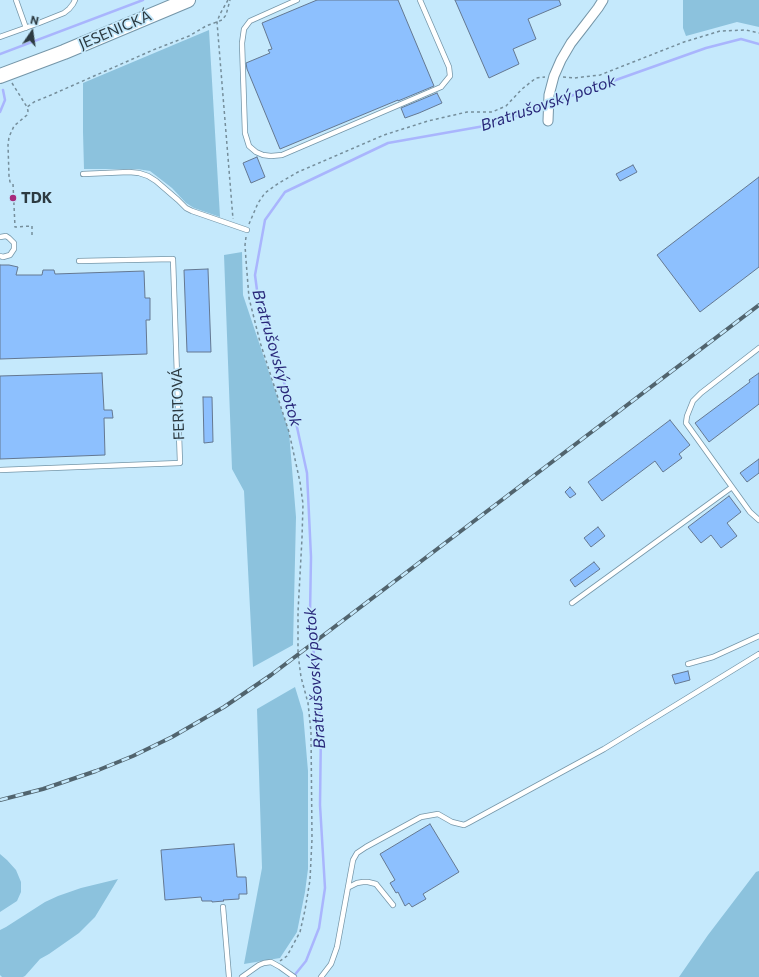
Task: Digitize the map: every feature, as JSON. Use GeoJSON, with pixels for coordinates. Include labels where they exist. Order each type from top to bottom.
{"type":"FeatureCollection","features":[{"type":"Feature","properties":{"kind":"main road","name":"JESENICKÁ"},"geometry":{"type":"LineString","coordinates":[[0,76],[64,52],[188,0]]}},
{"type":"Feature","properties":{"kind":"main road","name":"JESENICKÁ"},"geometry":{"type":"LineString","coordinates":[[6,83],[64,52]]}},
{"type":"Feature","properties":{"kind":"street"},"geometry":{"type":"LineString","coordinates":[[548,117],[549,95],[554,76],[561,60],[571,42],[603,0]]}},
{"type":"Feature","properties":{"kind":"lane"},"geometry":{"type":"LineString","coordinates":[[16,0],[26,28]]}},
{"type":"Feature","properties":{"kind":"lane"},"geometry":{"type":"LineString","coordinates":[[0,37],[64,13],[69,9],[75,0]]}},
{"type":"Feature","properties":{"kind":"lane"},"geometry":{"type":"LineString","coordinates":[[297,0],[250,21],[244,29],[242,43],[245,132],[249,146],[256,152],[263,155],[282,155],[441,87],[450,76],[450,67],[420,0]]}},
{"type":"Feature","properties":{"kind":"lane"},"geometry":{"type":"LineString","coordinates":[[83,174],[129,172],[148,176],[192,212],[247,230]]}},
{"type":"Feature","properties":{"kind":"lane"},"geometry":{"type":"LineString","coordinates":[[0,237],[6,236],[14,243],[14,249],[10,255],[3,257],[0,256]]}},
{"type":"Feature","properties":{"kind":"lane","name":"FERITOVÁ"},"geometry":{"type":"LineString","coordinates":[[0,470],[180,463],[173,259],[79,261]]}},
{"type":"Feature","properties":{"kind":"lane"},"geometry":{"type":"LineString","coordinates":[[759,348],[696,397],[687,416],[686,423],[750,512],[759,520]]}},
{"type":"Feature","properties":{"kind":"lane"},"geometry":{"type":"LineString","coordinates":[[572,603],[732,487]]}},
{"type":"Feature","properties":{"kind":"lane"},"geometry":{"type":"LineString","coordinates":[[688,664],[713,657],[759,636]]}},
{"type":"Feature","properties":{"kind":"lane"},"geometry":{"type":"LineString","coordinates":[[321,977],[331,964],[337,947],[353,860],[357,853],[420,817],[438,814],[452,822],[464,825],[604,748],[759,654]]}},
{"type":"Feature","properties":{"kind":"lane"},"geometry":{"type":"LineString","coordinates":[[349,887],[363,882],[376,884],[394,905]]}},
{"type":"Feature","properties":{"kind":"lane"},"geometry":{"type":"LineString","coordinates":[[223,907],[229,977]]}},
{"type":"Feature","properties":{"kind":"lane"},"geometry":{"type":"LineString","coordinates":[[242,977],[259,965],[271,962],[292,976]]}},
{"type":"Feature","properties":{"kind":"path"},"geometry":{"type":"LineString","coordinates":[[27,107],[51,94],[189,36],[206,26],[217,22],[225,17],[229,0]]}},
{"type":"Feature","properties":{"kind":"path"},"geometry":{"type":"LineString","coordinates":[[229,0],[217,22],[234,225]]}},
{"type":"Feature","properties":{"kind":"path"},"geometry":{"type":"LineString","coordinates":[[276,964],[287,956],[300,932],[310,880],[312,839],[311,732],[308,703],[301,677],[298,654],[298,612],[303,504],[300,482],[290,432],[260,342],[250,298],[245,245],[247,230],[258,203],[265,194],[279,183],[298,172],[384,134],[428,121],[467,112],[492,112],[506,106],[522,88],[536,78],[554,76],[574,78],[600,75],[684,42],[720,31],[746,30],[759,33]]}},
{"type":"Feature","properties":{"kind":"path"},"geometry":{"type":"LineString","coordinates":[[6,83],[27,107],[28,111],[27,115],[14,126],[8,145],[10,182],[13,184],[15,227],[32,226],[32,236]]}},
{"type":"Feature","properties":{"kind":"shaded area"},"geometry":{"type":"Polygon","coordinates":[[[683,0],[759,0],[759,27],[737,22],[686,36],[683,28],[683,0]]]}},
{"type":"Feature","properties":{"kind":"shaded area"},"geometry":{"type":"Polygon","coordinates":[[[209,30],[220,217],[194,208],[186,203],[172,188],[150,171],[137,169],[84,169],[83,83],[209,30]]]}},
{"type":"Feature","properties":{"kind":"shaded area"},"geometry":{"type":"Polygon","coordinates":[[[242,252],[243,295],[289,432],[296,517],[293,645],[253,667],[244,491],[232,469],[224,255],[242,252]]]}},
{"type":"Feature","properties":{"kind":"shaded area"},"geometry":{"type":"Polygon","coordinates":[[[295,687],[303,713],[308,771],[308,869],[305,892],[297,932],[280,958],[244,964],[262,868],[257,709],[295,687]]]}},
{"type":"Feature","properties":{"kind":"shaded area"},"geometry":{"type":"Polygon","coordinates":[[[0,854],[16,870],[21,882],[21,892],[17,901],[0,912],[0,854]]]}},
{"type":"Feature","properties":{"kind":"shaded area"},"geometry":{"type":"Polygon","coordinates":[[[759,871],[759,977],[679,977],[708,935],[756,872],[759,871]]]}},
{"type":"Feature","properties":{"kind":"shaded area"},"geometry":{"type":"Polygon","coordinates":[[[118,879],[95,917],[79,933],[40,959],[25,976],[2,977],[0,975],[0,930],[45,902],[58,896],[81,888],[118,879]]]}},
{"type":"Feature","properties":{"kind":"building"},"geometry":{"type":"Polygon","coordinates":[[[317,0],[398,0],[434,86],[280,149],[247,69],[246,63],[270,53],[268,50],[272,49],[262,23],[317,0]]]}},
{"type":"Feature","properties":{"kind":"building"},"geometry":{"type":"Polygon","coordinates":[[[455,0],[559,0],[561,5],[528,19],[536,39],[513,49],[519,64],[489,78],[455,0]]]}},
{"type":"Feature","properties":{"kind":"building"},"geometry":{"type":"Polygon","coordinates":[[[437,93],[442,103],[405,118],[401,108],[437,93]]]}},
{"type":"Feature","properties":{"kind":"building"},"geometry":{"type":"Polygon","coordinates":[[[257,157],[265,177],[251,183],[243,163],[257,157]]]}},
{"type":"Feature","properties":{"kind":"building"},"geometry":{"type":"Polygon","coordinates":[[[633,165],[637,172],[620,181],[616,174],[633,165]]]}},
{"type":"Feature","properties":{"kind":"building"},"geometry":{"type":"Polygon","coordinates":[[[759,177],[759,267],[700,312],[657,255],[759,177]]]}},
{"type":"Feature","properties":{"kind":"building"},"geometry":{"type":"Polygon","coordinates":[[[0,265],[18,267],[16,275],[42,275],[43,270],[54,270],[55,274],[144,271],[145,298],[150,298],[150,320],[146,320],[147,354],[0,359],[0,265]]]}},
{"type":"Feature","properties":{"kind":"building"},"geometry":{"type":"Polygon","coordinates":[[[208,269],[211,352],[187,352],[184,270],[208,269]]]}},
{"type":"Feature","properties":{"kind":"building"},"geometry":{"type":"Polygon","coordinates":[[[102,373],[104,410],[112,410],[113,418],[104,418],[105,455],[0,459],[0,376],[102,373]]]}},
{"type":"Feature","properties":{"kind":"building"},"geometry":{"type":"Polygon","coordinates":[[[759,373],[759,404],[709,442],[695,423],[750,382],[749,380],[759,373]]]}},
{"type":"Feature","properties":{"kind":"building"},"geometry":{"type":"Polygon","coordinates":[[[203,397],[212,397],[213,442],[204,443],[203,397]]]}},
{"type":"Feature","properties":{"kind":"building"},"geometry":{"type":"Polygon","coordinates":[[[670,420],[690,445],[679,454],[682,458],[663,472],[655,461],[602,501],[588,482],[670,420]]]}},
{"type":"Feature","properties":{"kind":"building"},"geometry":{"type":"Polygon","coordinates":[[[759,459],[759,473],[747,482],[740,473],[759,459]]]}},
{"type":"Feature","properties":{"kind":"building"},"geometry":{"type":"Polygon","coordinates":[[[570,487],[576,494],[570,498],[565,492],[570,487]]]}},
{"type":"Feature","properties":{"kind":"building"},"geometry":{"type":"Polygon","coordinates":[[[729,496],[741,512],[727,523],[737,536],[721,548],[711,535],[701,543],[688,527],[729,496]]]}},
{"type":"Feature","properties":{"kind":"building"},"geometry":{"type":"Polygon","coordinates":[[[598,527],[605,536],[591,547],[584,538],[598,527]]]}},
{"type":"Feature","properties":{"kind":"building"},"geometry":{"type":"Polygon","coordinates":[[[594,562],[600,569],[575,587],[570,580],[594,562]]]}},
{"type":"Feature","properties":{"kind":"building"},"geometry":{"type":"Polygon","coordinates":[[[688,671],[690,680],[675,684],[672,675],[688,671]]]}},
{"type":"Feature","properties":{"kind":"building"},"geometry":{"type":"Polygon","coordinates":[[[430,824],[459,872],[423,894],[426,899],[412,907],[409,903],[405,906],[398,892],[396,893],[390,883],[395,880],[380,854],[430,824]]]}},
{"type":"Feature","properties":{"kind":"building"},"geometry":{"type":"Polygon","coordinates":[[[234,844],[237,877],[246,877],[247,894],[239,894],[239,899],[212,902],[202,901],[201,897],[165,900],[161,850],[234,844]]]}},
{"type":"Feature","properties":{"kind":"waterway"},"geometry":{"type":"LineString","coordinates":[[0,54],[143,0]]}},
{"type":"Feature","properties":{"kind":"waterway","name":"Bratrušovský potok"},"geometry":{"type":"LineString","coordinates":[[551,103],[706,48],[741,39],[759,44]]}},
{"type":"Feature","properties":{"kind":"waterway"},"geometry":{"type":"LineString","coordinates":[[0,112],[5,100],[3,90]]}},
{"type":"Feature","properties":{"kind":"waterway","name":"Bratrušovský potok"},"geometry":{"type":"LineString","coordinates":[[293,977],[306,961],[319,928],[325,888],[320,805],[321,727],[310,614],[311,557],[307,473],[295,418],[258,298],[255,275],[265,220],[285,192],[388,143],[490,125],[547,105]]}},
{"type":"Feature","properties":{"kind":"railway"},"geometry":{"type":"LineString","coordinates":[[0,800],[43,789],[96,771],[133,756],[172,737],[224,707],[271,675],[759,305]]}},
{"type":"Feature","properties":{"kind":"place","name":"TDK"},"geometry":{"type":"Point","coordinates":[13,198]}}]}
